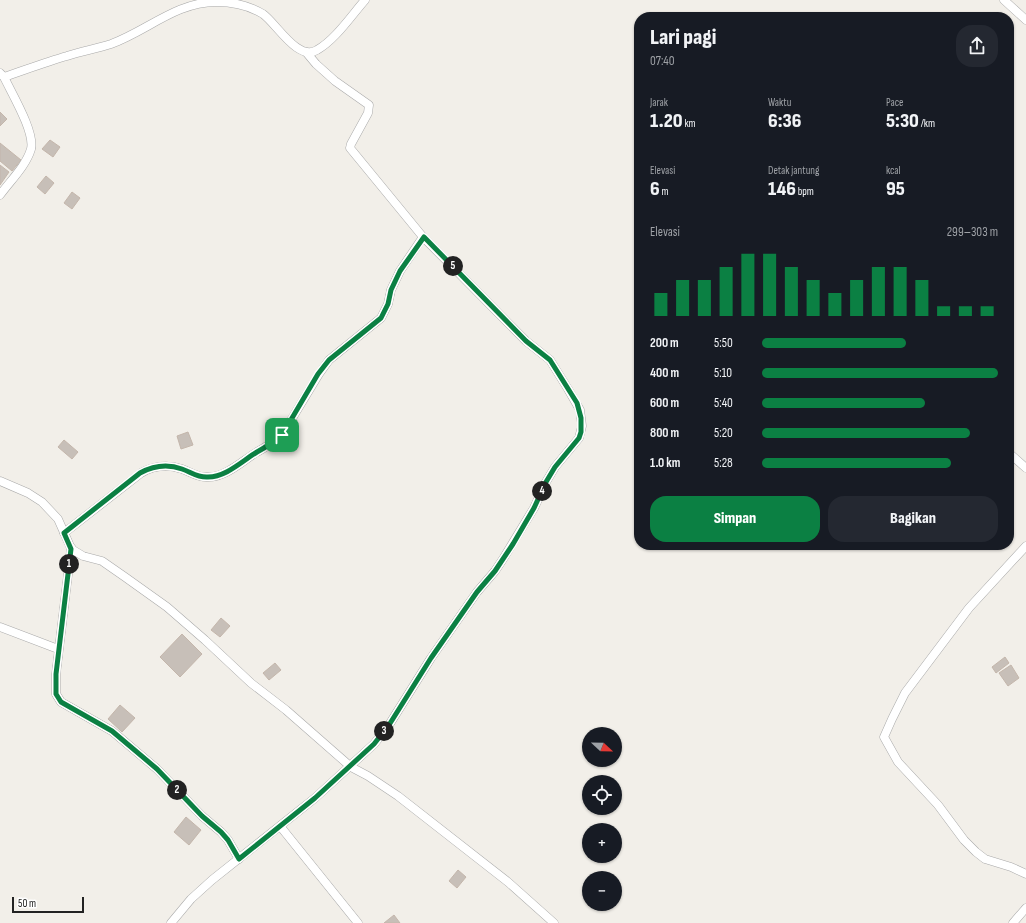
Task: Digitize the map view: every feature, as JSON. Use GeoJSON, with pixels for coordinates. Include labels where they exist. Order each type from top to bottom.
{"type":"FeatureCollection","features":[{"type":"Feature","properties":{"kind":"street"},"geometry":{"type":"LineString","coordinates":[[306,52],[318,50],[330,40],[365,0]]}},
{"type":"Feature","properties":{"kind":"street"},"geometry":{"type":"LineString","coordinates":[[1004,0],[1026,20]]}},
{"type":"Feature","properties":{"kind":"street"},"geometry":{"type":"LineString","coordinates":[[0,195],[23,163],[32,144],[31,133],[2,75],[111,44],[134,34],[166,15],[203,3],[217,2],[239,5],[258,12],[267,18],[287,40],[306,52],[316,64],[335,81],[369,105],[368,113],[350,144],[351,150],[424,237],[526,341],[550,360],[580,410],[582,426],[579,438],[552,472],[524,527],[499,565],[477,592],[431,658],[389,725],[374,744],[351,766],[280,826],[212,880],[191,899],[171,923]]}},
{"type":"Feature","properties":{"kind":"street"},"geometry":{"type":"LineString","coordinates":[[64,533],[140,473],[148,469],[156,466],[169,466],[199,476],[216,476],[275,442],[282,435],[318,374],[329,360],[381,318],[388,304],[391,290],[400,271],[424,237]]}},
{"type":"Feature","properties":{"kind":"street"},"geometry":{"type":"LineString","coordinates":[[1014,457],[1026,468]]}},
{"type":"Feature","properties":{"kind":"street"},"geometry":{"type":"LineString","coordinates":[[0,481],[28,493],[42,502],[54,513],[71,549],[58,649],[55,686],[56,694],[59,700],[112,731],[152,764],[202,816],[221,832],[228,840],[239,859]]}},
{"type":"Feature","properties":{"kind":"street"},"geometry":{"type":"LineString","coordinates":[[1026,546],[970,608],[905,693],[884,737],[898,762],[938,805],[964,840],[976,852],[991,861],[1011,867],[1026,874]]}},
{"type":"Feature","properties":{"kind":"street"},"geometry":{"type":"LineString","coordinates":[[71,549],[83,556],[102,561],[167,607],[251,683],[286,710],[351,766],[398,796],[525,895],[554,923]]}},
{"type":"Feature","properties":{"kind":"street"},"geometry":{"type":"LineString","coordinates":[[0,627],[58,649]]}},
{"type":"Feature","properties":{"kind":"street"},"geometry":{"type":"LineString","coordinates":[[280,826],[358,923]]}},
{"type":"Feature","properties":{"kind":"street"},"geometry":{"type":"LineString","coordinates":[[1013,923],[1026,908]]}},
{"type":"Feature","properties":{"kind":"building"},"geometry":{"type":"Polygon","coordinates":[[[0,112],[7,119],[0,126],[0,112]]]}},
{"type":"Feature","properties":{"kind":"building"},"geometry":{"type":"Polygon","coordinates":[[[50,140],[60,147],[53,157],[42,149],[50,140]]]}},
{"type":"Feature","properties":{"kind":"building"},"geometry":{"type":"Polygon","coordinates":[[[0,143],[21,160],[12,171],[0,161],[0,143]]]}},
{"type":"Feature","properties":{"kind":"building"},"geometry":{"type":"Polygon","coordinates":[[[0,165],[9,172],[0,185],[0,165]]]}},
{"type":"Feature","properties":{"kind":"building"},"geometry":{"type":"Polygon","coordinates":[[[46,176],[54,183],[45,194],[37,187],[46,176]]]}},
{"type":"Feature","properties":{"kind":"building"},"geometry":{"type":"Polygon","coordinates":[[[72,192],[80,198],[72,209],[64,203],[72,192]]]}},
{"type":"Feature","properties":{"kind":"building"},"geometry":{"type":"Polygon","coordinates":[[[188,432],[193,445],[181,449],[177,436],[188,432]]]}},
{"type":"Feature","properties":{"kind":"building"},"geometry":{"type":"Polygon","coordinates":[[[64,440],[78,452],[72,459],[58,447],[64,440]]]}},
{"type":"Feature","properties":{"kind":"building"},"geometry":{"type":"Polygon","coordinates":[[[221,618],[230,626],[220,637],[211,630],[221,618]]]}},
{"type":"Feature","properties":{"kind":"building"},"geometry":{"type":"Polygon","coordinates":[[[182,634],[202,654],[180,677],[160,657],[182,634]]]}},
{"type":"Feature","properties":{"kind":"building"},"geometry":{"type":"Polygon","coordinates":[[[1005,657],[1009,663],[996,673],[992,667],[1005,657]]]}},
{"type":"Feature","properties":{"kind":"building"},"geometry":{"type":"Polygon","coordinates":[[[275,663],[281,670],[269,680],[263,673],[275,663]]]}},
{"type":"Feature","properties":{"kind":"building"},"geometry":{"type":"Polygon","coordinates":[[[1011,665],[1019,678],[1008,686],[999,673],[1011,665]]]}},
{"type":"Feature","properties":{"kind":"building"},"geometry":{"type":"Polygon","coordinates":[[[120,705],[135,718],[122,732],[108,719],[120,705]]]}},
{"type":"Feature","properties":{"kind":"building"},"geometry":{"type":"Polygon","coordinates":[[[186,817],[201,830],[189,845],[174,832],[186,817]]]}},
{"type":"Feature","properties":{"kind":"building"},"geometry":{"type":"Polygon","coordinates":[[[458,870],[466,877],[457,888],[449,881],[458,870]]]}},
{"type":"Feature","properties":{"kind":"building"},"geometry":{"type":"Polygon","coordinates":[[[394,915],[400,923],[384,923],[394,915]]]}},
{"type":"Feature","properties":{"kind":"route"},"geometry":{"type":"LineString","coordinates":[[424,237],[526,341],[536,347],[550,360],[577,403],[580,410],[582,426],[579,438],[555,467],[524,527],[495,571],[477,592],[431,658],[389,725],[374,744],[315,798],[239,859],[228,840],[221,832],[202,816],[157,769],[122,738],[101,724],[64,704],[57,698],[55,686],[58,649],[71,549],[64,533],[140,473],[148,469],[156,466],[169,466],[199,476],[216,476],[275,442],[282,435],[318,374],[329,360],[381,318],[388,304],[391,290],[400,271],[424,237]]}}]}
